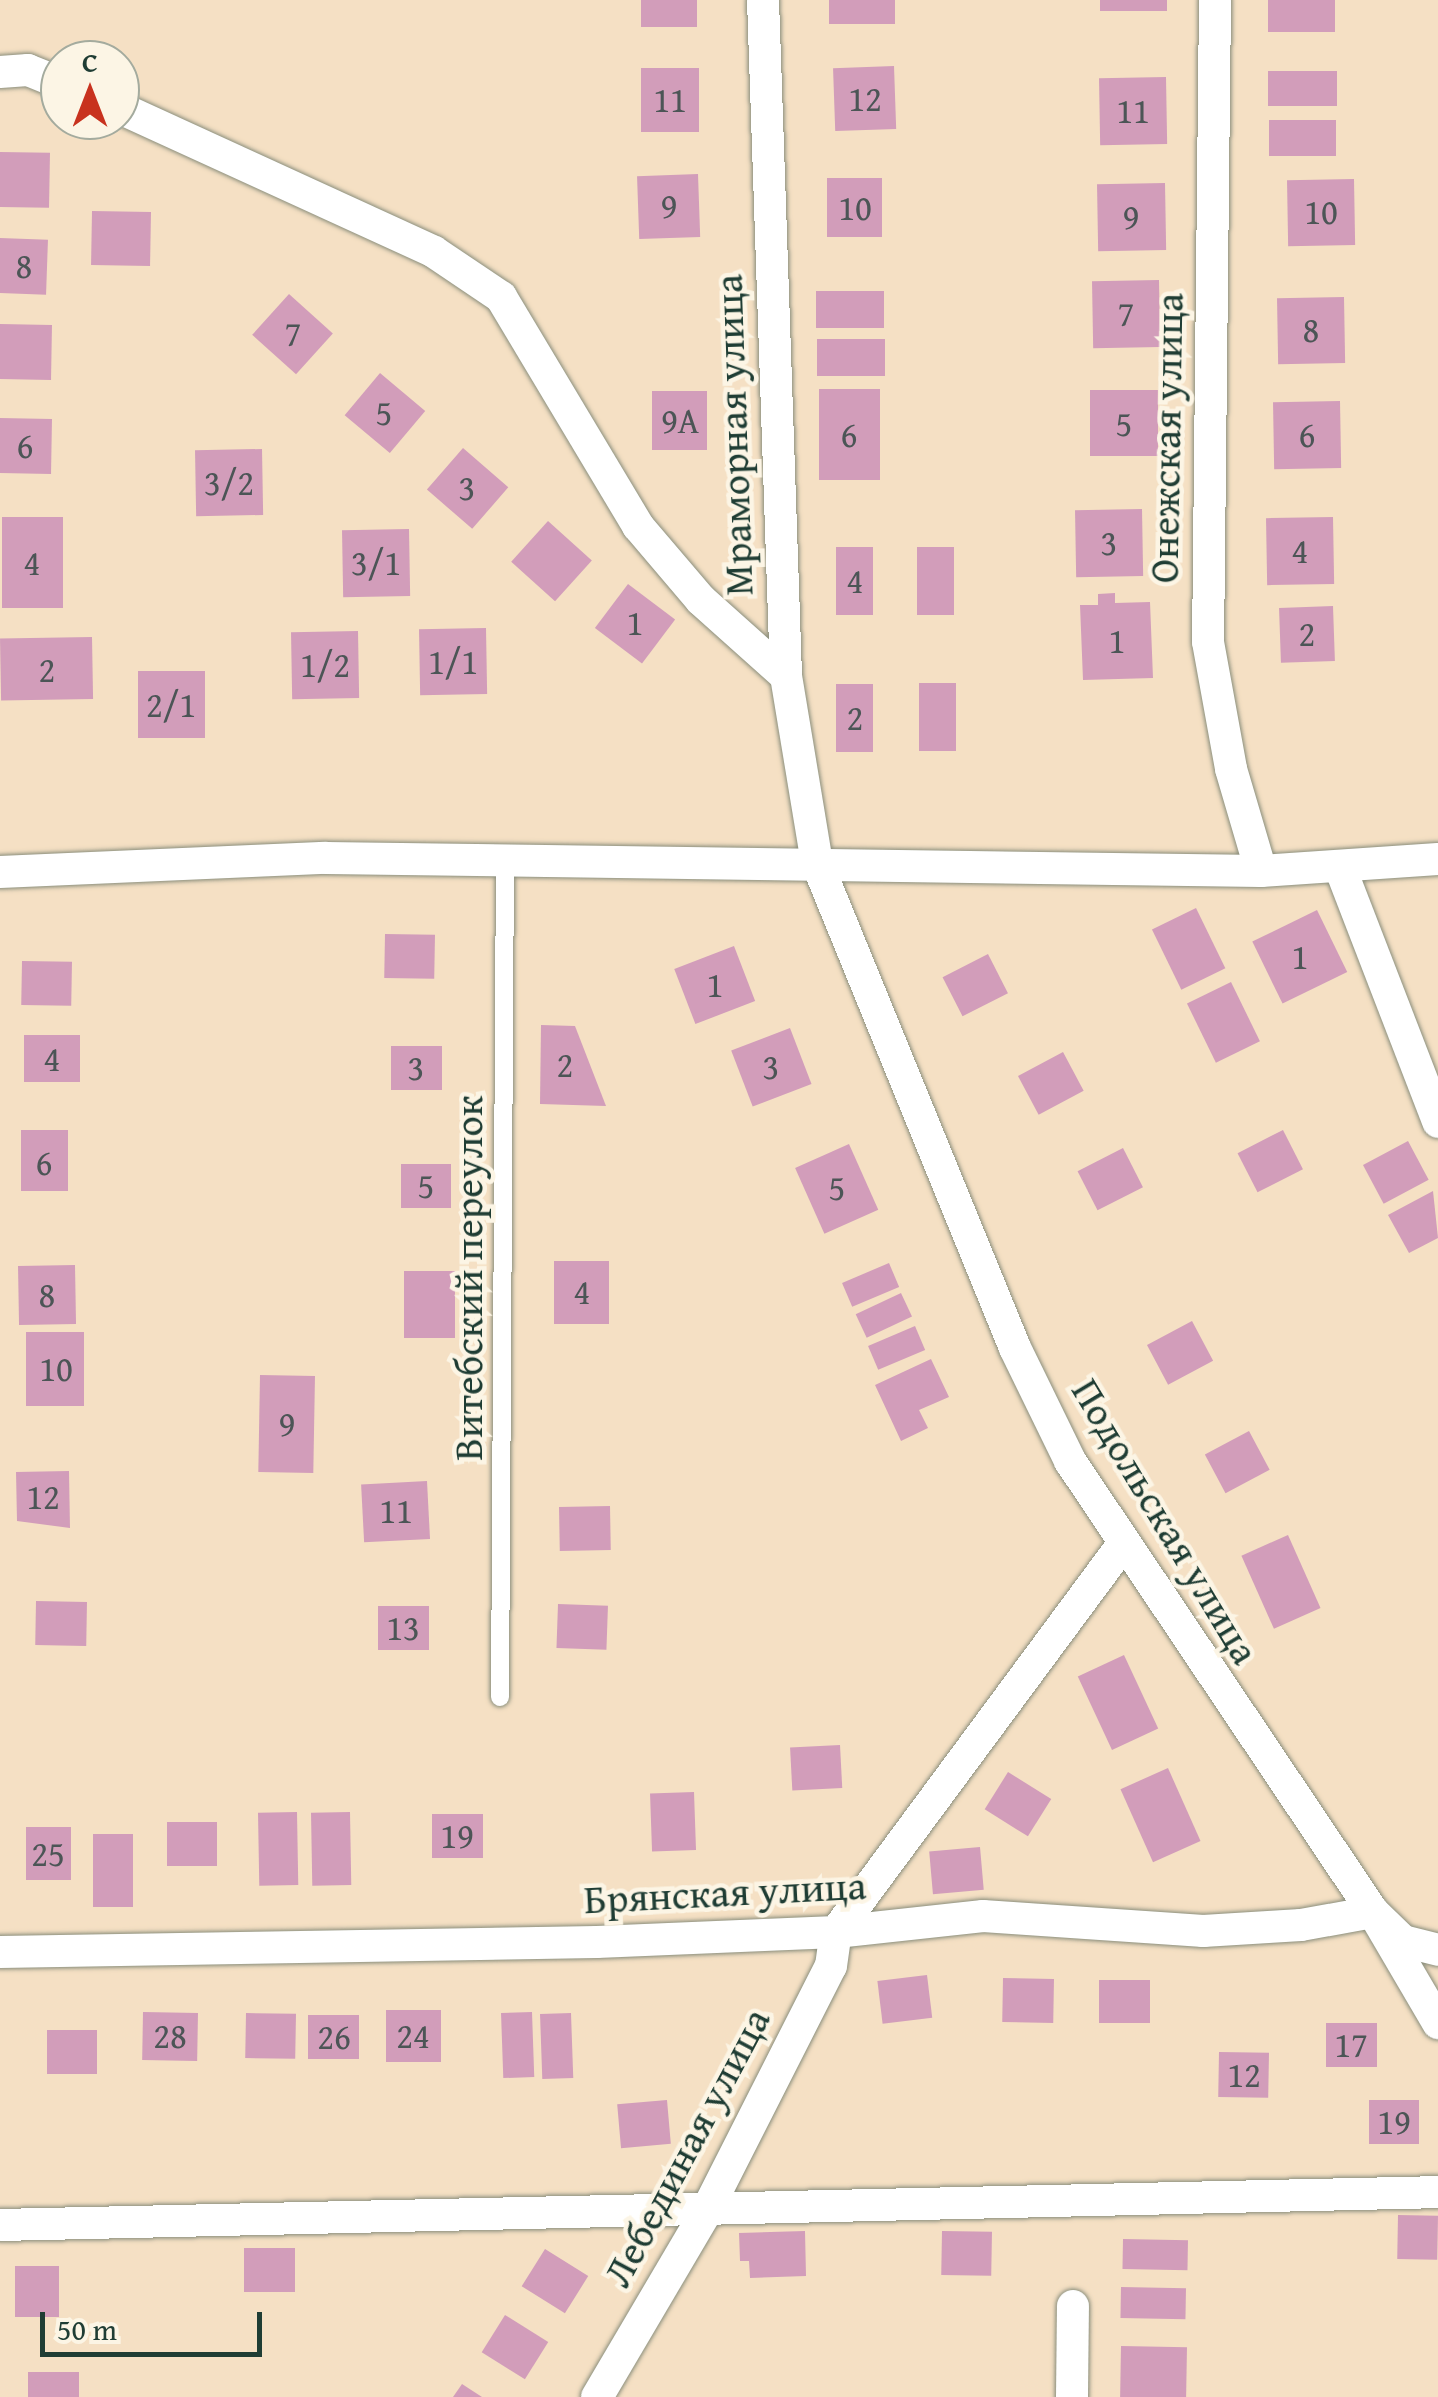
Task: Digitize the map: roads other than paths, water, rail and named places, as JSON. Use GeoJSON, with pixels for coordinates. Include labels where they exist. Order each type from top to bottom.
{"type":"FeatureCollection","features":[{"type":"Feature","properties":{"kind":"street","name":"Мраморная улица"},"geometry":{"type":"LineString","coordinates":[[762,0],[786,676],[817,863]]}},
{"type":"Feature","properties":{"kind":"street","name":"Онежская улица"},"geometry":{"type":"LineString","coordinates":[[1215,0],[1208,642],[1232,769],[1261,870]]}},
{"type":"Feature","properties":{"kind":"street"},"geometry":{"type":"LineString","coordinates":[[0,72],[28,70],[40,75]]}},
{"type":"Feature","properties":{"kind":"street"},"geometry":{"type":"LineString","coordinates":[[140,117],[434,252],[502,297],[638,526],[700,600],[786,676]]}},
{"type":"Feature","properties":{"kind":"street"},"geometry":{"type":"LineString","coordinates":[[0,872],[326,858],[1261,870],[1340,870],[1438,859]]}},
{"type":"Feature","properties":{"kind":"street","name":"Подольская улица"},"geometry":{"type":"LineString","coordinates":[[817,863],[1015,1348],[1070,1461],[1122,1545],[1373,1912],[1438,2023]]}},
{"type":"Feature","properties":{"kind":"street"},"geometry":{"type":"LineString","coordinates":[[1340,870],[1438,1122]]}},
{"type":"Feature","properties":{"kind":"street"},"geometry":{"type":"LineString","coordinates":[[836,1932],[1122,1545]]}},
{"type":"Feature","properties":{"kind":"street"},"geometry":{"type":"LineString","coordinates":[[1373,1912],[1403,1941],[1438,1950]]}},
{"type":"Feature","properties":{"kind":"street","name":"Брянская улица"},"geometry":{"type":"LineString","coordinates":[[0,1952],[836,1932],[983,1916],[1202,1931],[1302,1925],[1373,1912]]}},
{"type":"Feature","properties":{"kind":"street","name":"Лебединая улица"},"geometry":{"type":"LineString","coordinates":[[597,2397],[705,2214],[831,1966],[836,1932]]}},
{"type":"Feature","properties":{"kind":"street"},"geometry":{"type":"LineString","coordinates":[[0,2225],[705,2214],[1438,2192]]}},
{"type":"Feature","properties":{"kind":"street"},"geometry":{"type":"LineString","coordinates":[[1072,2397],[1073,2306]]}},
{"type":"Feature","properties":{"kind":"lane","name":"Витебский переулок"},"geometry":{"type":"LineString","coordinates":[[500,1697],[505,860]]}}]}
